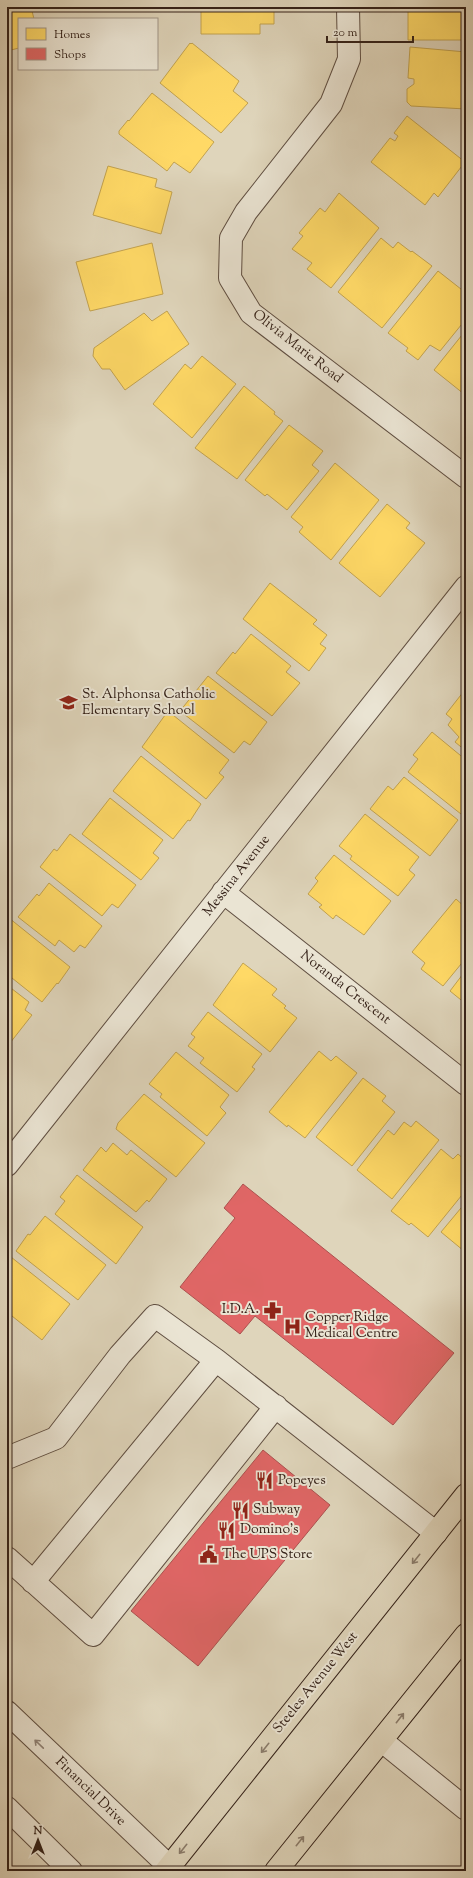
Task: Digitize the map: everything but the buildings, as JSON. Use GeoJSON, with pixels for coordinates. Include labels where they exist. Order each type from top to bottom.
{"type":"FeatureCollection","features":[{"type":"Feature","properties":{"kind":"main road","name":"Steeles Avenue West"},"geometry":{"type":"LineString","coordinates":[[170,1869],[466,1495]]}},
{"type":"Feature","properties":{"kind":"main road"},"geometry":{"type":"LineString","coordinates":[[276,1871],[466,1635]]}},
{"type":"Feature","properties":{"kind":"street","name":"Olivia Marie Road"},"geometry":{"type":"LineString","coordinates":[[348,7],[349,59],[331,104],[246,212],[238,225],[231,238],[230,278],[251,312],[466,477]]}},
{"type":"Feature","properties":{"kind":"street","name":"Messina Avenue"},"geometry":{"type":"LineString","coordinates":[[7,1164],[466,587]]}},
{"type":"Feature","properties":{"kind":"street","name":"Noranda Crescent"},"geometry":{"type":"LineString","coordinates":[[223,892],[466,1084]]}},
{"type":"Feature","properties":{"kind":"street"},"geometry":{"type":"LineString","coordinates":[[7,1458],[56,1438],[120,1355],[155,1316],[276,1406],[436,1533]]}},
{"type":"Feature","properties":{"kind":"street"},"geometry":{"type":"LineString","coordinates":[[34,1582],[216,1360]]}},
{"type":"Feature","properties":{"kind":"street"},"geometry":{"type":"LineString","coordinates":[[7,1558],[93,1634],[276,1406]]}},
{"type":"Feature","properties":{"kind":"street","name":"Financial Drive"},"geometry":{"type":"LineString","coordinates":[[7,1712],[170,1869]]}},
{"type":"Feature","properties":{"kind":"street"},"geometry":{"type":"LineString","coordinates":[[382,1741],[466,1809]]}},
{"type":"Feature","properties":{"kind":"street"},"geometry":{"type":"LineString","coordinates":[[7,1808],[71,1871]]}},
{"type":"Feature","properties":{"kind":"path"},"geometry":{"type":"LineString","coordinates":[[7,1867],[12,1871]]}},
{"type":"Feature","properties":{"kind":"place","name":"St. Alphonsa Catholic Elementary School"},"geometry":{"type":"Point","coordinates":[69,703]}},
{"type":"Feature","properties":{"kind":"place","name":"I.D.A."},"geometry":{"type":"Point","coordinates":[272,1310]}},
{"type":"Feature","properties":{"kind":"place","name":"Copper Ridge Medical Centre"},"geometry":{"type":"Point","coordinates":[292,1326]}},
{"type":"Feature","properties":{"kind":"place","name":"Popeyes"},"geometry":{"type":"Point","coordinates":[265,1481]}},
{"type":"Feature","properties":{"kind":"place","name":"Subway"},"geometry":{"type":"Point","coordinates":[240,1510]}},
{"type":"Feature","properties":{"kind":"place","name":"Domino's"},"geometry":{"type":"Point","coordinates":[227,1530]}},
{"type":"Feature","properties":{"kind":"place","name":"The UPS Store"},"geometry":{"type":"Point","coordinates":[209,1555]}}]}
